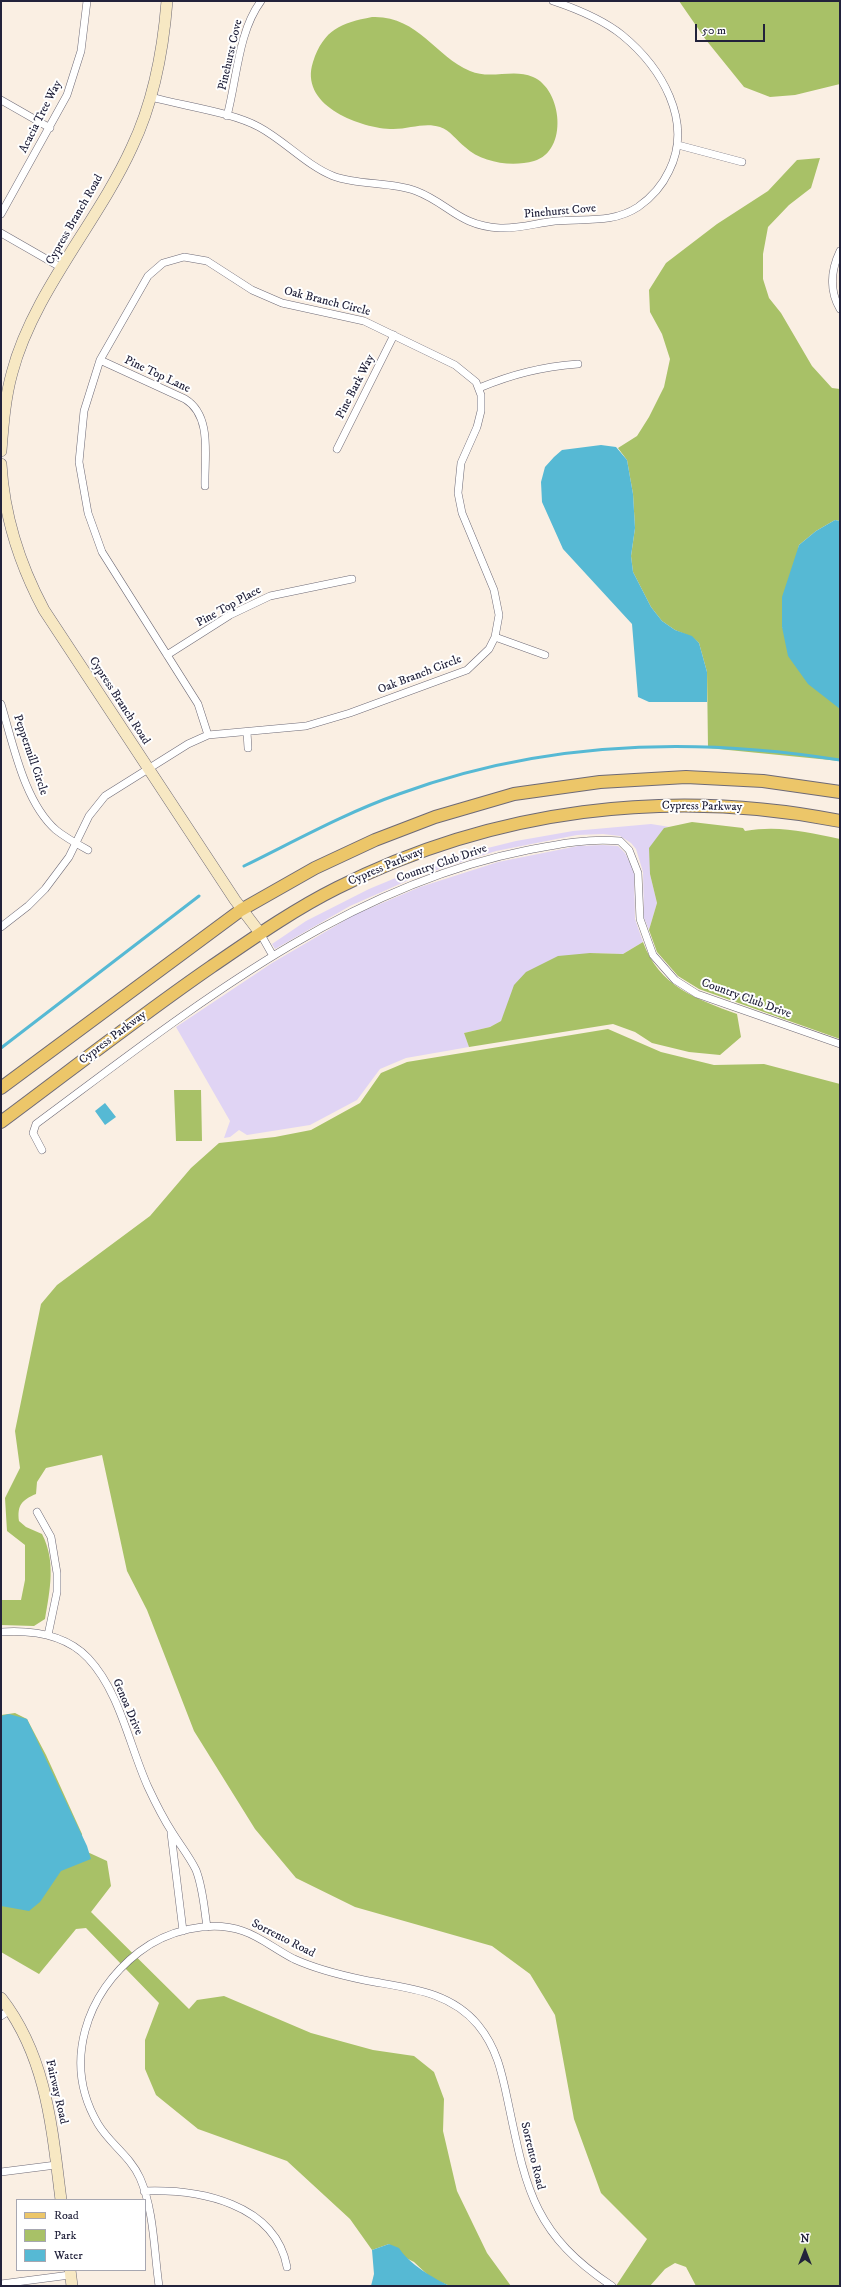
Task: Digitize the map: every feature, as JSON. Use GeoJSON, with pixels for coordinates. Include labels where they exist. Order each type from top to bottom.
{"type":"FeatureCollection","features":[{"type":"Feature","properties":{"kind":"main road"},"geometry":{"type":"LineString","coordinates":[[1,1088],[241,910],[315,868],[375,840],[435,817],[514,794],[600,782],[686,777],[763,781],[840,792]]}},
{"type":"Feature","properties":{"kind":"main road","name":"Cypress Parkway"},"geometry":{"type":"LineString","coordinates":[[1,1122],[166,998],[260,933],[344,884],[426,850],[502,826],[561,815],[636,806],[700,806],[788,811],[840,821]]}},
{"type":"Feature","properties":{"kind":"street","name":"Acacia Tree Way"},"geometry":{"type":"LineString","coordinates":[[1,214],[67,95],[77,68],[83,40],[87,1]]}},
{"type":"Feature","properties":{"kind":"street","name":"Cypress Branch Road"},"geometry":{"type":"LineString","coordinates":[[1,451],[6,402],[12,372],[31,323],[132,148],[151,98],[161,56],[167,1]]}},
{"type":"Feature","properties":{"kind":"street","name":"Pinehurst Cove"},"geometry":{"type":"LineString","coordinates":[[228,116],[245,33],[250,19],[261,1]]}},
{"type":"Feature","properties":{"kind":"street","name":"Pinehurst Cove"},"geometry":{"type":"LineString","coordinates":[[151,98],[228,116],[259,127],[329,174],[344,179],[408,188],[424,194],[462,219],[482,225],[499,228],[558,220],[601,219],[629,212],[646,201],[660,187],[673,164],[678,145],[678,124],[671,98],[660,79],[640,53],[622,35],[605,23],[553,1]]}},
{"type":"Feature","properties":{"kind":"street"},"geometry":{"type":"LineString","coordinates":[[1,100],[50,128]]}},
{"type":"Feature","properties":{"kind":"street"},"geometry":{"type":"LineString","coordinates":[[678,145],[742,162]]}},
{"type":"Feature","properties":{"kind":"street"},"geometry":{"type":"LineString","coordinates":[[1,233],[62,268]]}},
{"type":"Feature","properties":{"kind":"street"},"geometry":{"type":"LineString","coordinates":[[840,251],[834,267],[832,283],[835,299],[840,308]]}},
{"type":"Feature","properties":{"kind":"street","name":"Oak Branch Circle"},"geometry":{"type":"LineString","coordinates":[[147,769],[188,744],[208,736],[306,726],[350,713],[460,673],[477,662],[489,649],[495,637],[499,615],[497,597],[462,513],[458,493],[461,463],[480,415],[482,403],[479,388],[476,382],[463,370],[357,318],[302,308],[277,301],[243,285],[207,261],[184,257],[163,263],[148,276],[100,360],[87,398],[82,424],[80,462],[84,499],[92,526],[106,559],[198,704],[208,736]]}},
{"type":"Feature","properties":{"kind":"street","name":"Pine Bark Way"},"geometry":{"type":"LineString","coordinates":[[337,449],[394,336]]}},
{"type":"Feature","properties":{"kind":"street","name":"Pine Top Lane"},"geometry":{"type":"LineString","coordinates":[[100,360],[185,399],[196,408],[203,424],[205,486]]}},
{"type":"Feature","properties":{"kind":"street"},"geometry":{"type":"LineString","coordinates":[[479,388],[521,372],[545,367],[578,364]]}},
{"type":"Feature","properties":{"kind":"street","name":"Cypress Branch Road"},"geometry":{"type":"LineString","coordinates":[[1,464],[13,538],[28,579],[52,624],[241,910],[260,933]]}},
{"type":"Feature","properties":{"kind":"street","name":"Pine Top Place"},"geometry":{"type":"LineString","coordinates":[[167,655],[230,615],[270,596],[352,579]]}},
{"type":"Feature","properties":{"kind":"street"},"geometry":{"type":"LineString","coordinates":[[495,637],[545,655]]}},
{"type":"Feature","properties":{"kind":"street","name":"Peppermill Circle"},"geometry":{"type":"LineString","coordinates":[[2,708],[24,778],[34,802],[56,830],[76,844],[88,850]]}},
{"type":"Feature","properties":{"kind":"street"},"geometry":{"type":"LineString","coordinates":[[247,732],[248,748]]}},
{"type":"Feature","properties":{"kind":"street"},"geometry":{"type":"LineString","coordinates":[[1,927],[28,906],[45,889],[62,868],[96,805],[114,789],[147,769]]}},
{"type":"Feature","properties":{"kind":"street","name":"Country Club Drive"},"geometry":{"type":"LineString","coordinates":[[42,1150],[33,1133],[36,1124],[164,1029],[274,956],[352,910],[419,881],[504,855],[578,840],[620,841],[629,850],[638,873],[640,919],[652,955],[675,980],[697,994],[840,1044]]}},
{"type":"Feature","properties":{"kind":"street"},"geometry":{"type":"LineString","coordinates":[[260,933],[274,956]]}},
{"type":"Feature","properties":{"kind":"street"},"geometry":{"type":"LineString","coordinates":[[37,1512],[51,1537],[57,1573],[57,1592],[48,1634]]}},
{"type":"Feature","properties":{"kind":"street","name":"Genoa Drive"},"geometry":{"type":"LineString","coordinates":[[1,1632],[48,1634],[64,1642],[87,1657],[99,1672],[111,1693],[148,1786],[171,1831],[187,1853],[196,1871],[202,1889],[207,1927]]}},
{"type":"Feature","properties":{"kind":"street","name":"Genoa Drive"},"geometry":{"type":"LineString","coordinates":[[171,1831],[183,1931]]}},
{"type":"Feature","properties":{"kind":"street","name":"Sorrento Road"},"geometry":{"type":"LineString","coordinates":[[145,2199],[144,2191],[131,2162],[102,2129],[91,2108],[82,2076],[84,2032],[94,2005],[117,1971],[145,1947],[167,1936],[183,1931],[207,1927],[239,1930],[295,1959],[317,1968],[354,1978],[427,1992],[443,1998],[466,2012],[484,2032],[497,2054],[524,2175],[537,2208],[551,2230],[568,2251],[586,2268],[612,2286]]}},
{"type":"Feature","properties":{"kind":"street","name":"Fairway Road"},"geometry":{"type":"LineString","coordinates":[[1,1998],[5,2013],[30,2046],[41,2078],[48,2104],[60,2199]]}},
{"type":"Feature","properties":{"kind":"street"},"geometry":{"type":"LineString","coordinates":[[1,2172],[56,2165]]}},
{"type":"Feature","properties":{"kind":"street"},"geometry":{"type":"LineString","coordinates":[[144,2191],[172,2190],[194,2193],[218,2200],[244,2211],[265,2224],[277,2237],[284,2252],[287,2267]]}},
{"type":"Feature","properties":{"kind":"street","name":"Sorrento Road"},"geometry":{"type":"LineString","coordinates":[[146,2204],[159,2286]]}},
{"type":"Feature","properties":{"kind":"street"},"geometry":{"type":"LineString","coordinates":[[1,2284],[71,2277]]}},
{"type":"Feature","properties":{"kind":"shaded area"},"geometry":{"type":"Polygon","coordinates":[[[651,824],[670,827],[664,828],[650,874],[657,903],[649,930],[644,918],[643,872],[636,849],[631,843],[620,836],[603,834],[577,835],[496,851],[418,876],[350,906],[275,949],[272,944],[306,921],[369,889],[439,860],[516,841],[573,831],[651,824]]]}},
{"type":"Feature","properties":{"kind":"shaded area"},"geometry":{"type":"Polygon","coordinates":[[[578,846],[618,846],[625,853],[630,863],[634,874],[635,919],[643,942],[623,954],[590,953],[508,1005],[501,1021],[490,1027],[464,1033],[469,1047],[406,1058],[380,1069],[357,1100],[310,1125],[247,1135],[239,1130],[230,1137],[224,1138],[230,1121],[176,1027],[272,963],[354,915],[420,887],[498,862],[578,846]]]}},
{"type":"Feature","properties":{"kind":"green space"},"geometry":{"type":"Polygon","coordinates":[[[679,1],[840,1],[840,84],[795,95],[770,97],[744,87],[706,40],[679,1]]]}},
{"type":"Feature","properties":{"kind":"green space"},"geometry":{"type":"Polygon","coordinates":[[[372,17],[388,18],[401,22],[414,29],[446,56],[470,71],[486,74],[525,75],[533,77],[543,84],[550,94],[555,106],[558,120],[557,133],[553,145],[545,155],[534,161],[516,164],[498,162],[480,157],[472,152],[444,128],[428,125],[397,129],[376,127],[362,124],[347,118],[334,110],[322,101],[314,90],[311,77],[313,62],[317,51],[322,42],[335,29],[351,22],[372,17]]]}},
{"type":"Feature","properties":{"kind":"green space"},"geometry":{"type":"Polygon","coordinates":[[[820,158],[811,188],[789,205],[768,227],[763,254],[763,279],[769,298],[781,313],[812,366],[832,388],[840,389],[840,521],[835,520],[816,531],[799,545],[782,627],[840,709],[840,761],[708,748],[707,672],[699,643],[692,637],[675,630],[662,621],[651,607],[633,572],[631,556],[635,528],[633,494],[627,460],[618,448],[637,436],[649,417],[664,387],[670,359],[662,334],[650,312],[649,290],[666,263],[717,224],[768,191],[797,160],[820,158]]]}},
{"type":"Feature","properties":{"kind":"green space"},"geometry":{"type":"Polygon","coordinates":[[[692,822],[743,828],[745,831],[757,829],[792,830],[840,839],[840,1039],[699,989],[678,976],[657,952],[649,930],[657,903],[650,874],[649,848],[664,828],[692,822]]]}},
{"type":"Feature","properties":{"kind":"green space"},"geometry":{"type":"Polygon","coordinates":[[[643,942],[650,957],[659,970],[669,980],[681,989],[707,1003],[737,1014],[741,1037],[720,1055],[689,1052],[652,1043],[635,1032],[613,1024],[469,1047],[464,1033],[490,1027],[501,1021],[514,985],[526,972],[558,956],[590,953],[623,954],[643,942]]]}},
{"type":"Feature","properties":{"kind":"green space"},"geometry":{"type":"Polygon","coordinates":[[[608,1029],[661,1052],[714,1065],[764,1064],[840,1084],[840,2286],[696,2286],[686,2267],[675,2263],[665,2269],[650,2286],[616,2286],[647,2239],[601,2193],[574,2119],[555,2015],[530,1974],[492,1946],[355,1907],[296,1878],[255,1829],[194,1731],[147,1610],[127,1571],[102,1455],[46,1468],[37,1482],[36,1494],[27,1498],[20,1507],[19,1521],[26,1527],[42,1534],[49,1555],[51,1576],[47,1608],[45,1619],[34,1626],[1,1625],[1,1600],[21,1600],[25,1580],[25,1545],[7,1531],[5,1498],[20,1468],[15,1431],[41,1304],[57,1285],[150,1216],[191,1168],[219,1143],[275,1137],[311,1130],[360,1103],[381,1073],[407,1062],[608,1029]]]}},
{"type":"Feature","properties":{"kind":"green space"},"geometry":{"type":"Polygon","coordinates":[[[174,1090],[201,1090],[202,1141],[176,1141],[174,1090]]]}},
{"type":"Feature","properties":{"kind":"green space"},"geometry":{"type":"Polygon","coordinates":[[[15,1713],[27,1719],[46,1755],[82,1834],[83,1850],[107,1861],[111,1886],[91,1912],[189,2009],[197,2000],[224,1996],[311,2033],[373,2050],[414,2056],[434,2072],[444,2099],[443,2131],[457,2191],[487,2253],[511,2286],[450,2286],[431,2278],[414,2262],[406,2258],[389,2244],[372,2250],[350,2219],[287,2161],[198,2129],[156,2095],[145,2069],[145,2040],[159,2003],[86,1928],[76,1929],[39,1974],[1,1952],[1,1715],[15,1713]]]}},
{"type":"Feature","properties":{"kind":"water"},"geometry":{"type":"Polygon","coordinates":[[[601,445],[616,447],[627,460],[633,494],[635,528],[631,556],[633,572],[651,607],[662,621],[675,630],[692,636],[699,643],[707,672],[707,702],[649,702],[638,697],[632,624],[563,549],[542,502],[541,482],[545,467],[554,457],[562,450],[601,445]]]}},
{"type":"Feature","properties":{"kind":"water"},"geometry":{"type":"Polygon","coordinates":[[[835,520],[840,521],[840,709],[808,684],[788,656],[782,627],[782,597],[799,545],[816,531],[835,520]]]}},
{"type":"Feature","properties":{"kind":"water"},"geometry":{"type":"Polygon","coordinates":[[[105,1103],[116,1117],[105,1125],[95,1111],[105,1103]]]}},
{"type":"Feature","properties":{"kind":"water"},"geometry":{"type":"Polygon","coordinates":[[[9,1714],[27,1719],[87,1846],[91,1859],[61,1871],[40,1902],[29,1911],[1,1906],[1,1716],[9,1714]]]}},
{"type":"Feature","properties":{"kind":"water"},"geometry":{"type":"Polygon","coordinates":[[[389,2244],[399,2248],[409,2260],[422,2270],[450,2286],[371,2286],[374,2274],[372,2250],[389,2244]]]}},
{"type":"Feature","properties":{"kind":"waterway"},"geometry":{"type":"LineString","coordinates":[[244,866],[320,828],[399,794],[453,776],[507,763],[562,754],[617,748],[672,746],[784,752],[840,760]]}},
{"type":"Feature","properties":{"kind":"waterway"},"geometry":{"type":"LineString","coordinates":[[1,1048],[199,896]]}}]}
